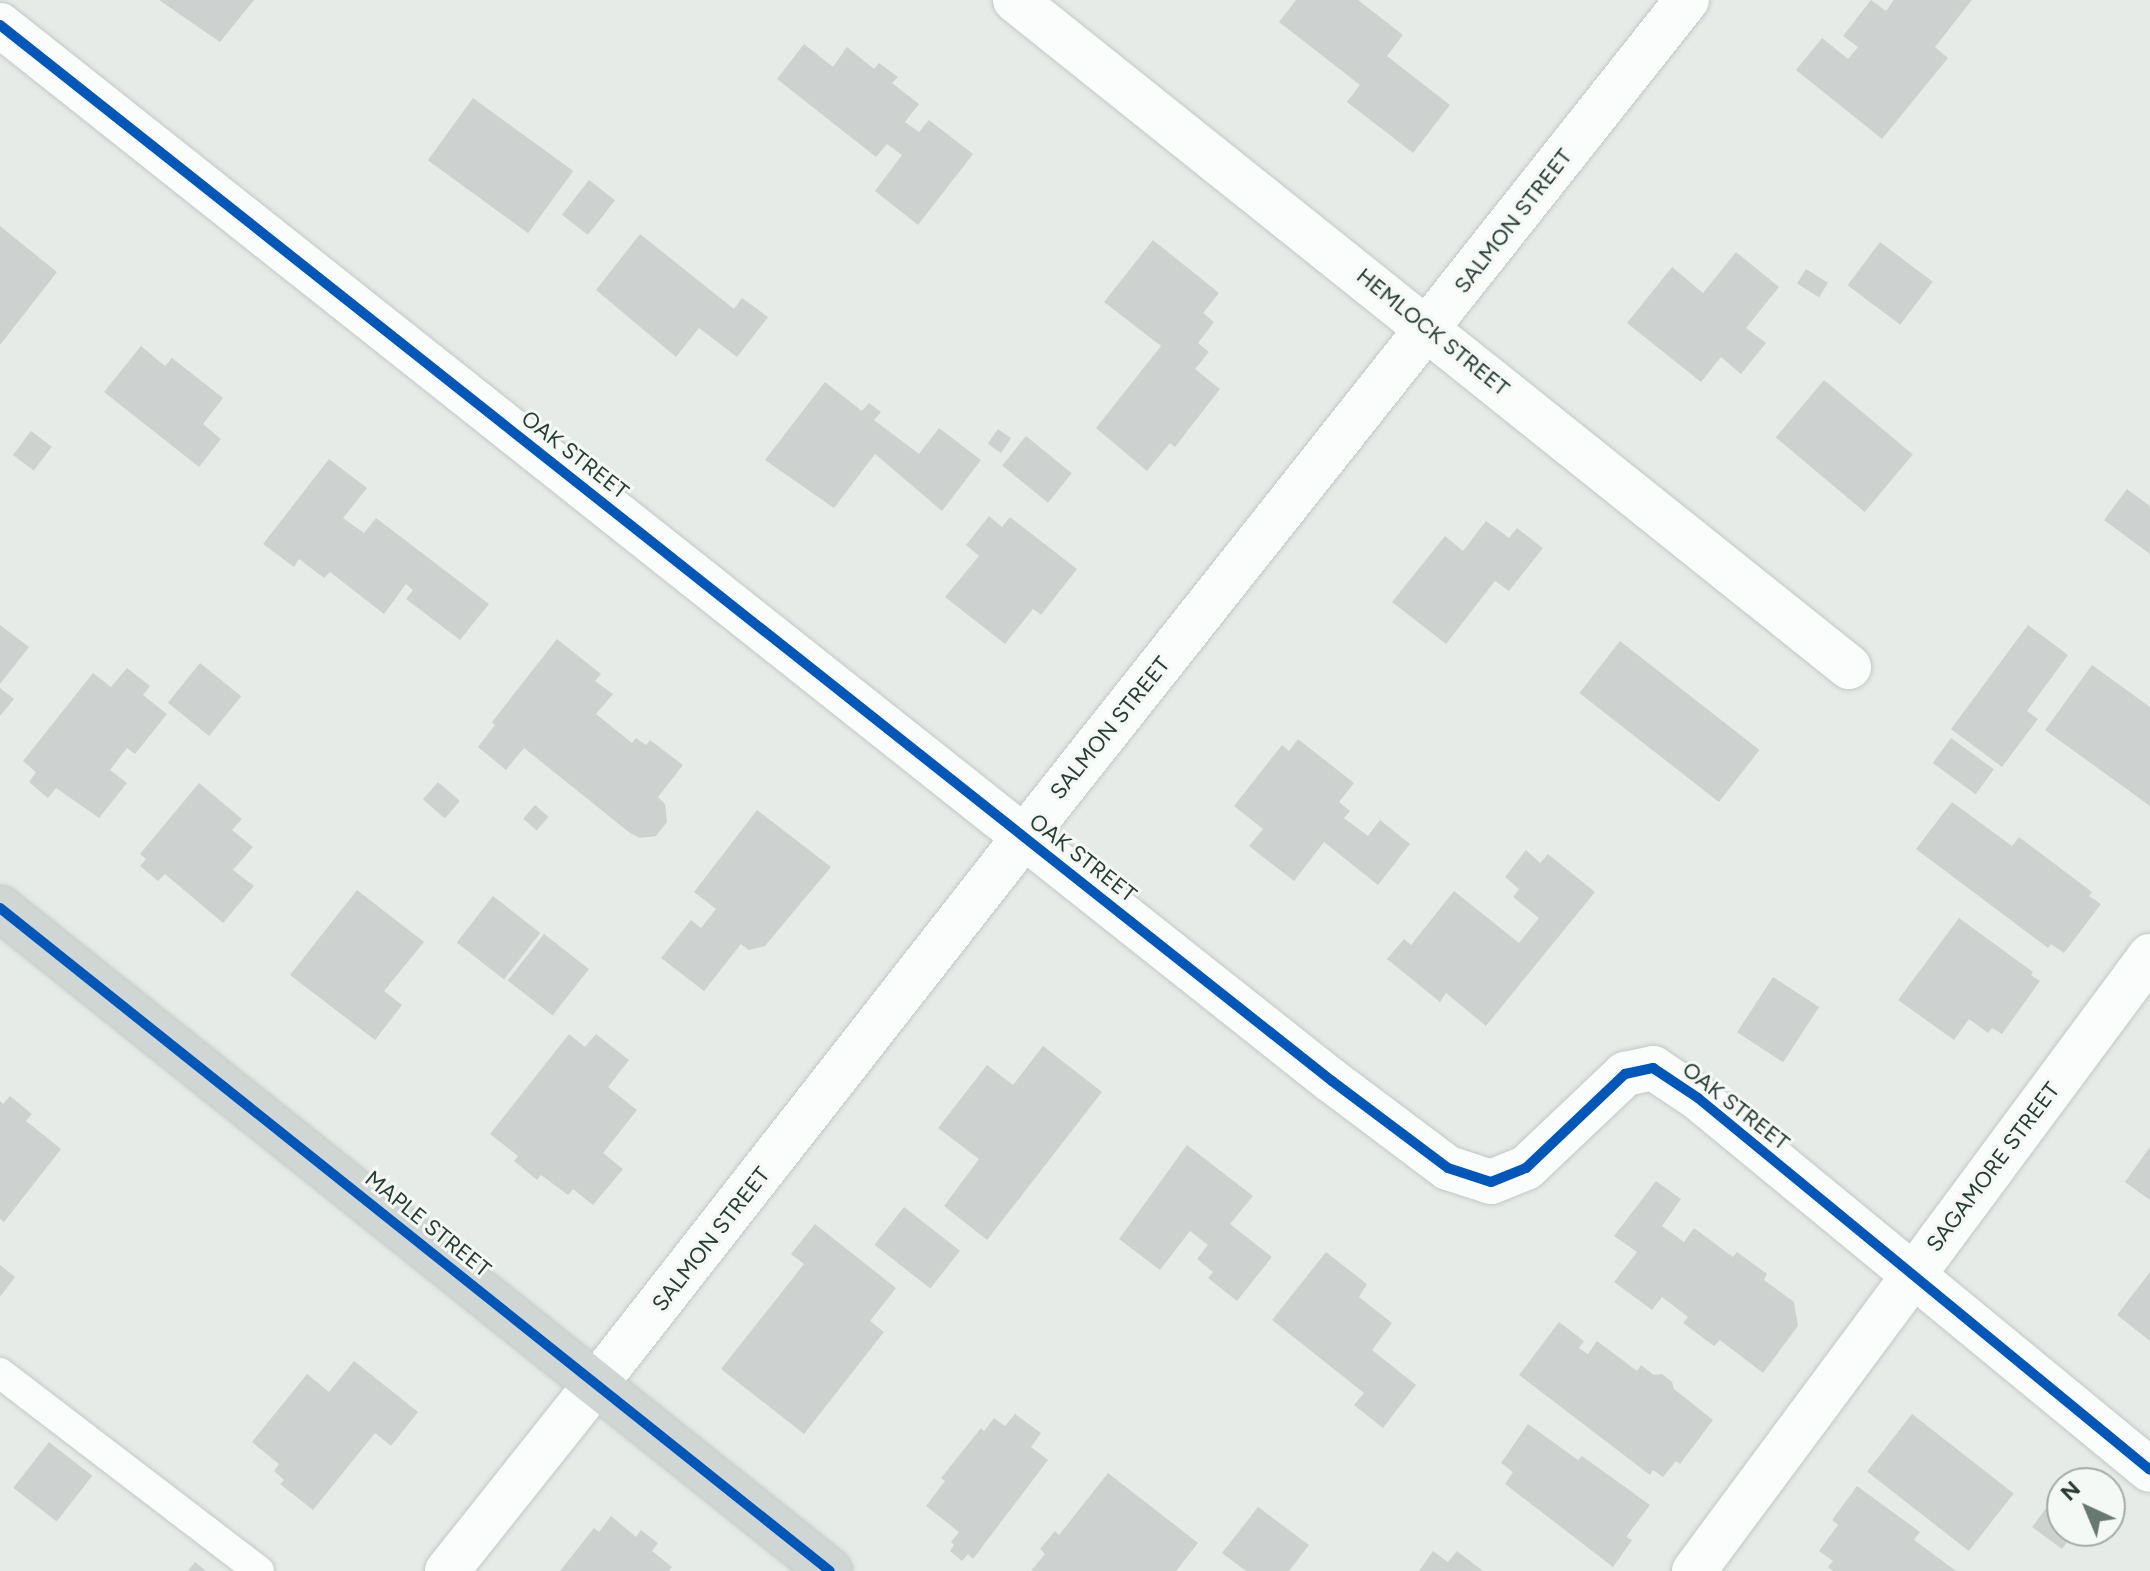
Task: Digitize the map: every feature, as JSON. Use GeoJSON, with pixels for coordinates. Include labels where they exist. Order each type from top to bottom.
{"type":"FeatureCollection","features":[{"type":"Feature","properties":{"kind":"main road","name":"MAPLE STREET"},"geometry":{"type":"LineString","coordinates":[[0,908],[830,1571]]}},
{"type":"Feature","properties":{"kind":"street","name":"HEMLOCK STREET"},"geometry":{"type":"LineString","coordinates":[[1015,0],[1429,328],[1849,667]]}},
{"type":"Feature","properties":{"kind":"street","name":"SALMON STREET"},"geometry":{"type":"LineString","coordinates":[[447,1571],[1687,0]]}},
{"type":"Feature","properties":{"kind":"street","name":"OAK STREET"},"geometry":{"type":"LineString","coordinates":[[0,25],[1024,837],[1448,1168],[1491,1182],[1526,1168],[1625,1074],[1653,1068],[1698,1098],[2150,1470]]}},
{"type":"Feature","properties":{"kind":"street","name":"SAGAMORE STREET"},"geometry":{"type":"LineString","coordinates":[[1694,1571],[2150,956]]}},
{"type":"Feature","properties":{"kind":"lane"},"geometry":{"type":"LineString","coordinates":[[0,1373],[259,1571]]}},
{"type":"Feature","properties":{"kind":"building"},"geometry":{"type":"Polygon","coordinates":[[[159,0],[254,0],[220,42],[159,0]]]}},
{"type":"Feature","properties":{"kind":"building"},"geometry":{"type":"Polygon","coordinates":[[[1296,0],[1358,0],[1403,35],[1387,56],[1450,105],[1413,153],[1347,102],[1360,85],[1279,22],[1296,0]]]}},
{"type":"Feature","properties":{"kind":"building"},"geometry":{"type":"Polygon","coordinates":[[[1871,0],[1886,11],[1894,0],[1972,0],[1935,47],[1948,58],[1882,139],[1796,70],[1822,38],[1848,59],[1858,47],[1843,36],[1871,0]]]}},
{"type":"Feature","properties":{"kind":"building"},"geometry":{"type":"Polygon","coordinates":[[[804,44],[833,67],[847,47],[874,69],[879,63],[898,77],[892,83],[919,104],[905,122],[919,132],[929,120],[973,154],[918,225],[875,191],[902,155],[887,144],[876,157],[777,79],[804,44]]]}},
{"type":"Feature","properties":{"kind":"building"},"geometry":{"type":"Polygon","coordinates":[[[473,98],[573,171],[528,233],[428,160],[473,98]]]}},
{"type":"Feature","properties":{"kind":"building"},"geometry":{"type":"Polygon","coordinates":[[[589,180],[615,200],[588,235],[562,215],[589,180]]]}},
{"type":"Feature","properties":{"kind":"building"},"geometry":{"type":"Polygon","coordinates":[[[0,226],[57,272],[0,345],[0,226]]]}},
{"type":"Feature","properties":{"kind":"building"},"geometry":{"type":"Polygon","coordinates":[[[640,234],[734,309],[742,298],[768,317],[737,357],[699,328],[676,357],[596,290],[640,234]]]}},
{"type":"Feature","properties":{"kind":"building"},"geometry":{"type":"Polygon","coordinates":[[[1153,240],[1219,293],[1203,313],[1214,322],[1198,343],[1209,352],[1195,369],[1220,389],[1175,447],[1170,443],[1147,471],[1096,428],[1161,346],[1104,302],[1153,240]]]}},
{"type":"Feature","properties":{"kind":"building"},"geometry":{"type":"Polygon","coordinates":[[[1880,242],[1933,282],[1900,325],[1848,285],[1880,242]]]}},
{"type":"Feature","properties":{"kind":"building"},"geometry":{"type":"Polygon","coordinates":[[[1736,252],[1779,287],[1746,328],[1766,343],[1741,374],[1721,357],[1701,382],[1627,323],[1672,267],[1703,293],[1736,252]]]}},
{"type":"Feature","properties":{"kind":"building"},"geometry":{"type":"Polygon","coordinates":[[[1806,269],[1828,283],[1819,297],[1797,283],[1806,269]]]}},
{"type":"Feature","properties":{"kind":"building"},"geometry":{"type":"Polygon","coordinates":[[[141,346],[165,366],[172,358],[223,398],[203,424],[221,439],[199,467],[104,392],[141,346]]]}},
{"type":"Feature","properties":{"kind":"building"},"geometry":{"type":"Polygon","coordinates":[[[1824,380],[1913,455],[1865,512],[1776,437],[1824,380]]]}},
{"type":"Feature","properties":{"kind":"building"},"geometry":{"type":"Polygon","coordinates":[[[825,382],[862,411],[869,403],[881,412],[874,420],[919,454],[939,428],[981,460],[942,511],[875,454],[834,508],[765,460],[825,382]]]}},
{"type":"Feature","properties":{"kind":"building"},"geometry":{"type":"Polygon","coordinates":[[[998,429],[1011,438],[1001,453],[988,444],[998,429]]]}},
{"type":"Feature","properties":{"kind":"building"},"geometry":{"type":"Polygon","coordinates":[[[31,431],[52,447],[34,471],[13,455],[31,431]]]}},
{"type":"Feature","properties":{"kind":"building"},"geometry":{"type":"Polygon","coordinates":[[[1026,436],[1072,473],[1048,503],[1002,466],[1026,436]]]}},
{"type":"Feature","properties":{"kind":"building"},"geometry":{"type":"Polygon","coordinates":[[[329,459],[367,488],[343,518],[364,533],[376,518],[489,604],[460,640],[406,599],[413,590],[406,584],[384,614],[330,572],[324,578],[299,559],[294,567],[263,544],[329,459]]]}},
{"type":"Feature","properties":{"kind":"building"},"geometry":{"type":"Polygon","coordinates":[[[2127,489],[2150,506],[2150,554],[2104,520],[2127,489]]]}},
{"type":"Feature","properties":{"kind":"building"},"geometry":{"type":"Polygon","coordinates":[[[989,516],[1002,527],[1010,517],[1077,569],[1041,615],[1033,609],[1005,644],[945,597],[979,556],[966,545],[989,516]]]}},
{"type":"Feature","properties":{"kind":"building"},"geometry":{"type":"Polygon","coordinates":[[[1486,521],[1509,538],[1517,528],[1543,548],[1509,591],[1495,581],[1446,644],[1392,602],[1445,536],[1463,551],[1486,521]]]}},
{"type":"Feature","properties":{"kind":"building"},"geometry":{"type":"Polygon","coordinates":[[[0,625],[29,647],[0,684],[0,625]]]}},
{"type":"Feature","properties":{"kind":"building"},"geometry":{"type":"Polygon","coordinates":[[[2028,625],[2068,655],[2027,711],[2038,719],[2002,767],[1951,729],[2028,625]]]}},
{"type":"Feature","properties":{"kind":"building"},"geometry":{"type":"Polygon","coordinates":[[[557,639],[601,674],[595,681],[613,694],[596,714],[632,743],[636,738],[646,745],[650,740],[683,765],[658,797],[665,804],[667,822],[656,836],[640,838],[630,833],[524,748],[506,770],[478,747],[495,725],[492,722],[557,639]]]}},
{"type":"Feature","properties":{"kind":"building"},"geometry":{"type":"Polygon","coordinates":[[[1620,641],[1759,750],[1719,802],[1579,693],[1620,641]]]}},
{"type":"Feature","properties":{"kind":"building"},"geometry":{"type":"Polygon","coordinates":[[[200,663],[241,696],[209,736],[168,703],[200,663]]]}},
{"type":"Feature","properties":{"kind":"building"},"geometry":{"type":"Polygon","coordinates":[[[2092,665],[2150,707],[2150,806],[2045,730],[2092,665]]]}},
{"type":"Feature","properties":{"kind":"building"},"geometry":{"type":"Polygon","coordinates":[[[127,668],[150,686],[143,695],[167,714],[135,754],[127,748],[110,770],[127,783],[99,818],[56,788],[48,798],[29,782],[36,772],[23,761],[93,673],[111,687],[127,668]]]}},
{"type":"Feature","properties":{"kind":"building"},"geometry":{"type":"Polygon","coordinates":[[[0,688],[14,699],[0,716],[0,688]]]}},
{"type":"Feature","properties":{"kind":"building"},"geometry":{"type":"Polygon","coordinates":[[[1951,738],[1994,769],[1976,794],[1933,763],[1951,738]]]}},
{"type":"Feature","properties":{"kind":"building"},"geometry":{"type":"Polygon","coordinates":[[[1298,739],[1354,783],[1339,802],[1350,811],[1344,818],[1368,836],[1380,820],[1410,844],[1378,885],[1324,842],[1294,881],[1249,846],[1263,829],[1234,806],[1282,745],[1289,751],[1298,739]]]}},
{"type":"Feature","properties":{"kind":"building"},"geometry":{"type":"Polygon","coordinates":[[[438,782],[460,801],[445,818],[423,799],[438,782]]]}},
{"type":"Feature","properties":{"kind":"building"},"geometry":{"type":"Polygon","coordinates":[[[199,783],[242,819],[232,830],[253,847],[233,870],[254,886],[223,923],[165,874],[158,881],[140,866],[146,859],[140,854],[199,783]]]}},
{"type":"Feature","properties":{"kind":"building"},"geometry":{"type":"Polygon","coordinates":[[[1952,802],[2012,846],[2019,837],[2092,892],[2089,896],[2101,904],[2064,953],[2051,944],[2048,948],[1916,849],[1952,802]]]}},
{"type":"Feature","properties":{"kind":"building"},"geometry":{"type":"Polygon","coordinates":[[[535,805],[549,817],[537,830],[523,819],[535,805]]]}},
{"type":"Feature","properties":{"kind":"building"},"geometry":{"type":"Polygon","coordinates":[[[757,810],[831,867],[765,946],[749,950],[741,944],[704,991],[661,958],[691,920],[701,928],[716,909],[694,892],[757,810]]]}},
{"type":"Feature","properties":{"kind":"building"},"geometry":{"type":"Polygon","coordinates":[[[1526,850],[1540,863],[1548,854],[1595,892],[1486,1026],[1446,993],[1440,1002],[1387,959],[1404,939],[1411,945],[1454,891],[1519,943],[1539,918],[1513,897],[1519,889],[1505,877],[1526,850]]]}},
{"type":"Feature","properties":{"kind":"building"},"geometry":{"type":"Polygon","coordinates":[[[357,890],[424,942],[384,991],[402,1005],[375,1040],[290,975],[357,890]]]}},
{"type":"Feature","properties":{"kind":"building"},"geometry":{"type":"Polygon","coordinates":[[[493,896],[540,933],[504,979],[457,942],[493,896]]]}},
{"type":"Feature","properties":{"kind":"building"},"geometry":{"type":"Polygon","coordinates":[[[1959,918],[2033,972],[2031,975],[2040,981],[2002,1034],[1992,1028],[1988,1033],[1969,1019],[1954,1040],[1898,1000],[1959,918]]]}},
{"type":"Feature","properties":{"kind":"building"},"geometry":{"type":"Polygon","coordinates":[[[544,934],[589,969],[553,1016],[508,980],[544,934]]]}},
{"type":"Feature","properties":{"kind":"building"},"geometry":{"type":"Polygon","coordinates":[[[1773,977],[1819,1007],[1783,1062],[1737,1032],[1773,977]]]}},
{"type":"Feature","properties":{"kind":"building"},"geometry":{"type":"Polygon","coordinates":[[[569,1034],[585,1047],[596,1034],[629,1060],[608,1087],[637,1110],[603,1153],[623,1169],[593,1205],[573,1189],[568,1195],[541,1175],[537,1180],[514,1161],[518,1156],[490,1134],[569,1034]]]}},
{"type":"Feature","properties":{"kind":"building"},"geometry":{"type":"Polygon","coordinates":[[[1043,1046],[1102,1092],[987,1240],[944,1206],[979,1159],[938,1128],[987,1065],[1013,1085],[1043,1046]]]}},
{"type":"Feature","properties":{"kind":"building"},"geometry":{"type":"Polygon","coordinates":[[[10,1096],[32,1114],[26,1121],[61,1149],[4,1222],[0,1219],[0,1101],[3,1104],[10,1096]]]}},
{"type":"Feature","properties":{"kind":"building"},"geometry":{"type":"Polygon","coordinates":[[[1187,1145],[1253,1196],[1230,1224],[1272,1257],[1237,1301],[1208,1278],[1213,1272],[1197,1259],[1208,1245],[1190,1231],[1160,1270],[1119,1239],[1187,1145]]]}},
{"type":"Feature","properties":{"kind":"building"},"geometry":{"type":"Polygon","coordinates":[[[2150,1147],[2150,1200],[2125,1182],[2150,1147]]]}},
{"type":"Feature","properties":{"kind":"building"},"geometry":{"type":"Polygon","coordinates":[[[1656,1181],[1681,1199],[1662,1226],[1684,1242],[1694,1228],[1733,1257],[1737,1252],[1767,1274],[1764,1280],[1794,1302],[1798,1326],[1763,1373],[1720,1340],[1714,1346],[1683,1323],[1688,1317],[1662,1297],[1652,1310],[1614,1282],[1637,1252],[1614,1236],[1656,1181]]]}},
{"type":"Feature","properties":{"kind":"building"},"geometry":{"type":"Polygon","coordinates":[[[904,1207],[960,1251],[930,1289],[874,1245],[904,1207]]]}},
{"type":"Feature","properties":{"kind":"building"},"geometry":{"type":"Polygon","coordinates":[[[815,1224],[896,1288],[870,1321],[884,1332],[804,1434],[721,1369],[804,1264],[791,1254],[815,1224]]]}},
{"type":"Feature","properties":{"kind":"building"},"geometry":{"type":"Polygon","coordinates":[[[1326,1252],[1367,1284],[1359,1297],[1392,1323],[1372,1350],[1416,1385],[1383,1428],[1354,1405],[1364,1393],[1272,1320],[1326,1252]]]}},
{"type":"Feature","properties":{"kind":"building"},"geometry":{"type":"Polygon","coordinates":[[[0,1265],[15,1277],[0,1297],[0,1265]]]}},
{"type":"Feature","properties":{"kind":"building"},"geometry":{"type":"Polygon","coordinates":[[[2150,1272],[2150,1341],[2117,1315],[2150,1272]]]}},
{"type":"Feature","properties":{"kind":"building"},"geometry":{"type":"Polygon","coordinates":[[[1559,1322],[1584,1341],[1579,1348],[1588,1354],[1597,1341],[1637,1371],[1641,1365],[1654,1375],[1662,1374],[1672,1382],[1674,1389],[1713,1420],[1680,1464],[1676,1461],[1663,1477],[1653,1470],[1650,1475],[1519,1375],[1559,1322]]]}},
{"type":"Feature","properties":{"kind":"building"},"geometry":{"type":"Polygon","coordinates":[[[354,1361],[418,1412],[391,1446],[375,1433],[313,1510],[280,1484],[284,1480],[274,1471],[279,1464],[252,1442],[307,1374],[329,1392],[354,1361]]]}},
{"type":"Feature","properties":{"kind":"building"},"geometry":{"type":"Polygon","coordinates":[[[1015,1414],[1041,1433],[1031,1447],[1048,1460],[973,1559],[968,1554],[962,1561],[950,1551],[954,1545],[951,1542],[959,1532],[926,1506],[945,1481],[941,1478],[981,1428],[984,1431],[994,1418],[1005,1426],[1015,1414]]]}},
{"type":"Feature","properties":{"kind":"building"},"geometry":{"type":"Polygon","coordinates":[[[1912,1414],[2014,1493],[1969,1551],[1867,1472],[1912,1414]]]}},
{"type":"Feature","properties":{"kind":"building"},"geometry":{"type":"Polygon","coordinates":[[[1528,1424],[1578,1460],[1582,1456],[1650,1505],[1626,1537],[1632,1540],[1613,1567],[1505,1484],[1513,1472],[1501,1463],[1528,1424]]]}},
{"type":"Feature","properties":{"kind":"building"},"geometry":{"type":"Polygon","coordinates":[[[49,1442],[92,1476],[57,1522],[13,1488],[49,1442]]]}},
{"type":"Feature","properties":{"kind":"building"},"geometry":{"type":"Polygon","coordinates":[[[1108,1473],[1198,1543],[1176,1571],[1031,1571],[1045,1554],[1040,1549],[1055,1531],[1059,1535],[1108,1473]]]}},
{"type":"Feature","properties":{"kind":"building"},"geometry":{"type":"Polygon","coordinates":[[[1857,1486],[1920,1532],[1914,1540],[1956,1571],[1833,1571],[1828,1567],[1833,1561],[1819,1551],[1838,1525],[1832,1520],[1857,1486]]]}},
{"type":"Feature","properties":{"kind":"building"},"geometry":{"type":"Polygon","coordinates":[[[1258,1507],[1309,1545],[1289,1571],[1246,1571],[1222,1553],[1258,1507]]]}},
{"type":"Feature","properties":{"kind":"building"},"geometry":{"type":"Polygon","coordinates":[[[2046,1508],[2046,1537],[2032,1527],[2046,1508]]]}},
{"type":"Feature","properties":{"kind":"building"},"geometry":{"type":"Polygon","coordinates":[[[611,1516],[636,1537],[641,1530],[658,1543],[652,1551],[672,1567],[669,1571],[560,1571],[594,1528],[599,1532],[611,1516]]]}},
{"type":"Feature","properties":{"kind":"building"},"geometry":{"type":"Polygon","coordinates":[[[1433,1551],[1448,1562],[1457,1551],[1483,1571],[1419,1571],[1433,1551]]]}},
{"type":"Feature","properties":{"kind":"building"},"geometry":{"type":"Polygon","coordinates":[[[195,1562],[206,1571],[188,1571],[195,1562]]]}},
{"type":"Feature","properties":{"kind":"cycle path"},"geometry":{"type":"LineString","coordinates":[[0,25],[1332,1081],[1448,1168],[1491,1182],[1526,1168],[1625,1074],[1653,1068],[1698,1098],[2150,1470]]}},
{"type":"Feature","properties":{"kind":"cycle path"},"geometry":{"type":"LineString","coordinates":[[0,908],[830,1571]]}}]}
